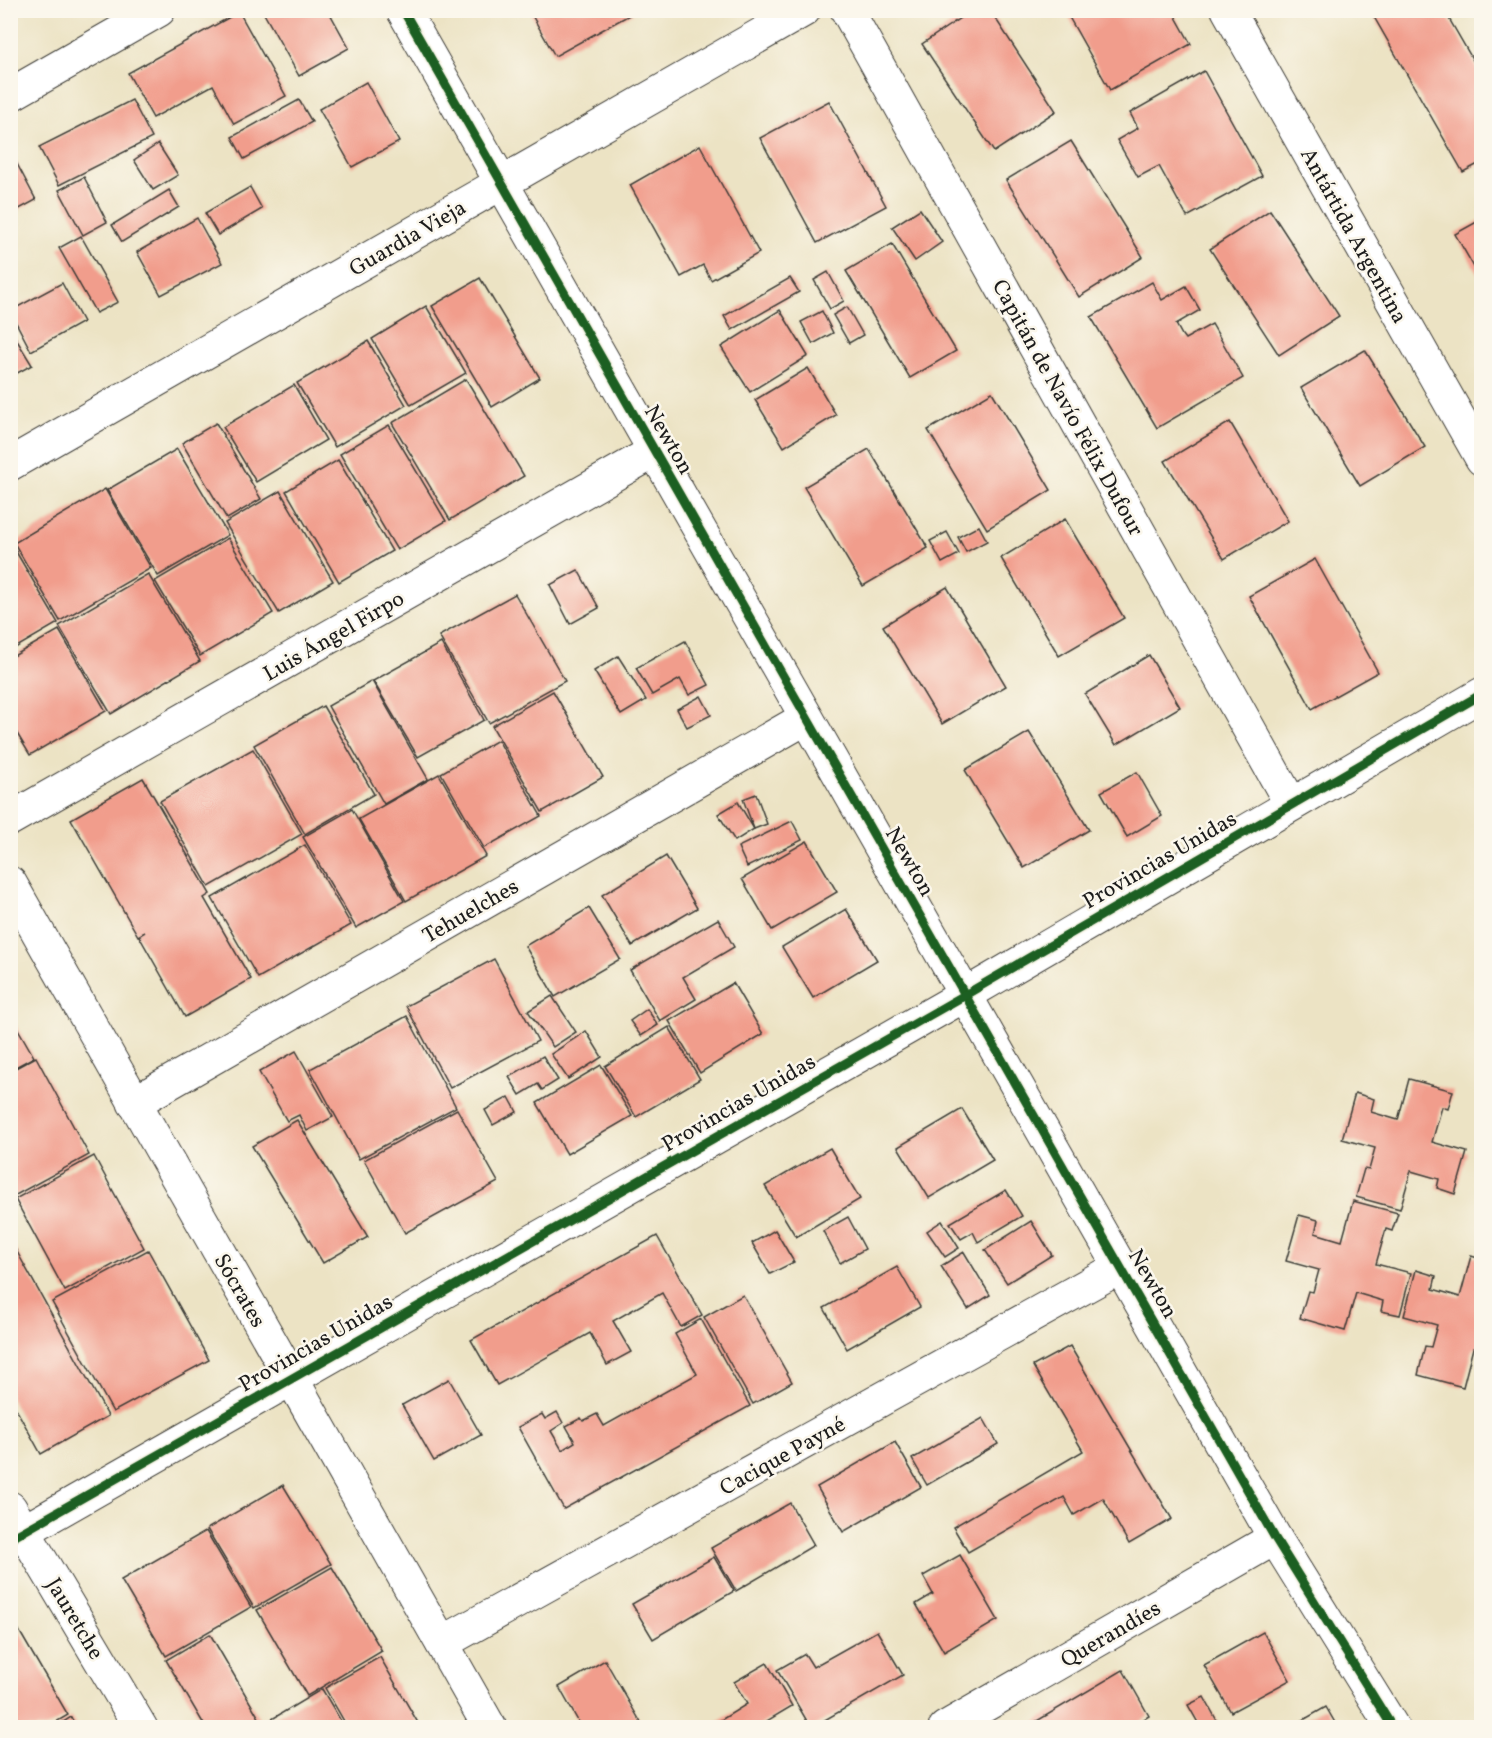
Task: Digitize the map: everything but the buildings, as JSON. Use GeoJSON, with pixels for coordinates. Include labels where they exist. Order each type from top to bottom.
{"type":"FeatureCollection","features":[{"type":"Feature","properties":{"kind":"street"},"geometry":{"type":"LineString","coordinates":[[10,95],[159,10]]}},
{"type":"Feature","properties":{"kind":"street","name":"Newton"},"geometry":{"type":"LineString","coordinates":[[403,10],[500,184],[1122,1266],[1275,1538],[1393,1728]]}},
{"type":"Feature","properties":{"kind":"street","name":"Guardia Vieja"},"geometry":{"type":"LineString","coordinates":[[10,464],[804,10]]}},
{"type":"Feature","properties":{"kind":"street","name":"Capitán de Navío Félix Dufour"},"geometry":{"type":"LineString","coordinates":[[847,10],[1291,804]]}},
{"type":"Feature","properties":{"kind":"street","name":"Antártida Argentina"},"geometry":{"type":"LineString","coordinates":[[1228,10],[1482,459]]}},
{"type":"Feature","properties":{"kind":"street","name":"Luis Ángel Firpo"},"geometry":{"type":"LineString","coordinates":[[10,819],[655,451]]}},
{"type":"Feature","properties":{"kind":"street","name":"Provincias Unidas"},"geometry":{"type":"LineString","coordinates":[[15,1526],[292,1378],[965,994],[1482,694]]}},
{"type":"Feature","properties":{"kind":"street","name":"Tehuelches"},"geometry":{"type":"LineString","coordinates":[[134,1102],[806,718]]}},
{"type":"Feature","properties":{"kind":"street","name":"Sócrates"},"geometry":{"type":"LineString","coordinates":[[10,883],[490,1728]]}},
{"type":"Feature","properties":{"kind":"street","name":"Cacique Payné"},"geometry":{"type":"LineString","coordinates":[[442,1643],[1122,1266]]}},
{"type":"Feature","properties":{"kind":"street","name":"Jauretche"},"geometry":{"type":"LineString","coordinates":[[15,1526],[141,1728]]}},
{"type":"Feature","properties":{"kind":"street","name":"Querandíes"},"geometry":{"type":"LineString","coordinates":[[945,1728],[1275,1538]]}},
{"type":"Feature","properties":{"kind":"cycle path"},"geometry":{"type":"LineString","coordinates":[[403,10],[1275,1538],[1393,1728]]}},
{"type":"Feature","properties":{"kind":"cycle path"},"geometry":{"type":"LineString","coordinates":[[10,1539],[965,995],[1482,694]]}}]}
